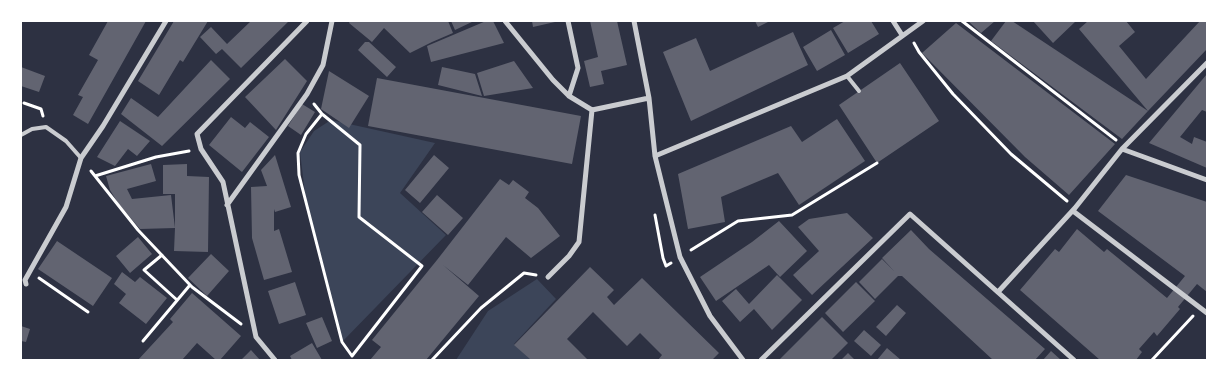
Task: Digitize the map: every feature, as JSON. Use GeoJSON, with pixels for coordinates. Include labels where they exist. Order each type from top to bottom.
{"type":"FeatureCollection","features":[{"type":"Feature","properties":{"kind":"street"},"geometry":{"type":"LineString","coordinates":[[26,284],[24,280],[66,207],[81,158],[103,126],[166,21]]}},
{"type":"Feature","properties":{"kind":"street"},"geometry":{"type":"LineString","coordinates":[[275,360],[256,337],[223,182],[202,148],[197,134],[306,21]]}},
{"type":"Feature","properties":{"kind":"street"},"geometry":{"type":"LineString","coordinates":[[227,205],[307,94],[323,65],[332,21]]}},
{"type":"Feature","properties":{"kind":"street"},"geometry":{"type":"LineString","coordinates":[[504,21],[553,80],[569,96],[592,110],[649,98]]}},
{"type":"Feature","properties":{"kind":"street"},"geometry":{"type":"LineString","coordinates":[[568,21],[578,68],[569,96]]}},
{"type":"Feature","properties":{"kind":"street"},"geometry":{"type":"LineString","coordinates":[[634,21],[649,98],[655,156],[680,257],[710,316],[743,360]]}},
{"type":"Feature","properties":{"kind":"street"},"geometry":{"type":"LineString","coordinates":[[893,21],[904,34]]}},
{"type":"Feature","properties":{"kind":"street"},"geometry":{"type":"LineString","coordinates":[[655,156],[847,76],[923,21]]}},
{"type":"Feature","properties":{"kind":"street"},"geometry":{"type":"LineString","coordinates":[[998,292],[1074,210],[1122,149],[1207,62]]}},
{"type":"Feature","properties":{"kind":"street"},"geometry":{"type":"LineString","coordinates":[[548,277],[569,256],[579,242],[592,110]]}},
{"type":"Feature","properties":{"kind":"street"},"geometry":{"type":"LineString","coordinates":[[1122,149],[1207,180]]}},
{"type":"Feature","properties":{"kind":"street"},"geometry":{"type":"LineString","coordinates":[[1074,210],[1207,313]]}},
{"type":"Feature","properties":{"kind":"street"},"geometry":{"type":"LineString","coordinates":[[760,360],[910,214],[1074,360]]}},
{"type":"Feature","properties":{"kind":"lane"},"geometry":{"type":"LineString","coordinates":[[847,76],[859,91]]}},
{"type":"Feature","properties":{"kind":"lane"},"geometry":{"type":"LineString","coordinates":[[21,135],[32,129],[46,127],[56,132],[81,158]]}},
{"type":"Feature","properties":{"kind":"path"},"geometry":{"type":"LineString","coordinates":[[962,21],[1116,140],[1122,149]]}},
{"type":"Feature","properties":{"kind":"path"},"geometry":{"type":"LineString","coordinates":[[904,34],[953,94],[1011,154],[1074,210]]}},
{"type":"Feature","properties":{"kind":"path"},"geometry":{"type":"LineString","coordinates":[[24,103],[41,109],[46,127]]}},
{"type":"Feature","properties":{"kind":"path"},"geometry":{"type":"LineString","coordinates":[[322,114],[360,145],[359,217],[422,266],[353,358],[342,342],[299,175],[298,153],[306,134],[322,114]]}},
{"type":"Feature","properties":{"kind":"path"},"geometry":{"type":"LineString","coordinates":[[95,176],[156,157],[202,148]]}},
{"type":"Feature","properties":{"kind":"path"},"geometry":{"type":"LineString","coordinates":[[81,158],[138,230],[190,285],[256,337]]}},
{"type":"Feature","properties":{"kind":"path"},"geometry":{"type":"LineString","coordinates":[[680,257],[738,221],[792,215],[877,163]]}},
{"type":"Feature","properties":{"kind":"path"},"geometry":{"type":"LineString","coordinates":[[162,255],[144,270],[177,300]]}},
{"type":"Feature","properties":{"kind":"path"},"geometry":{"type":"LineString","coordinates":[[29,271],[88,312]]}},
{"type":"Feature","properties":{"kind":"path"},"geometry":{"type":"LineString","coordinates":[[432,360],[481,308],[524,273],[548,277]]}},
{"type":"Feature","properties":{"kind":"path"},"geometry":{"type":"LineString","coordinates":[[142,341],[190,285]]}},
{"type":"Feature","properties":{"kind":"path"},"geometry":{"type":"LineString","coordinates":[[1152,360],[1200,308]]}},
{"type":"Feature","properties":{"kind":"shaded area"},"geometry":{"type":"Polygon","coordinates":[[[331,120],[435,143],[400,193],[446,235],[342,342],[306,202],[300,152],[314,131],[331,120]]]}},
{"type":"Feature","properties":{"kind":"shaded area"},"geometry":{"type":"Polygon","coordinates":[[[537,279],[556,299],[514,344],[531,360],[456,360],[488,311],[537,279]]]}},
{"type":"Feature","properties":{"kind":"building"},"geometry":{"type":"Polygon","coordinates":[[[108,21],[146,21],[88,124],[73,115],[83,97],[78,95],[98,60],[89,55],[108,21]]]}},
{"type":"Feature","properties":{"kind":"building"},"geometry":{"type":"Polygon","coordinates":[[[174,21],[208,21],[183,62],[180,60],[159,95],[138,81],[174,21]]]}},
{"type":"Feature","properties":{"kind":"building"},"geometry":{"type":"Polygon","coordinates":[[[251,21],[289,21],[241,68],[222,49],[216,54],[200,37],[211,27],[227,44],[251,21]]]}},
{"type":"Feature","properties":{"kind":"building"},"geometry":{"type":"Polygon","coordinates":[[[350,21],[448,21],[453,33],[410,53],[384,28],[372,42],[349,23],[350,21]]]}},
{"type":"Feature","properties":{"kind":"building"},"geometry":{"type":"Polygon","coordinates":[[[451,21],[474,21],[455,30],[451,21]]]}},
{"type":"Feature","properties":{"kind":"building"},"geometry":{"type":"Polygon","coordinates":[[[486,21],[493,21],[504,43],[431,62],[427,46],[486,21]]]}},
{"type":"Feature","properties":{"kind":"building"},"geometry":{"type":"Polygon","coordinates":[[[532,21],[555,21],[555,22],[533,27],[532,21]]]}},
{"type":"Feature","properties":{"kind":"building"},"geometry":{"type":"Polygon","coordinates":[[[590,21],[617,21],[627,65],[601,71],[604,84],[590,87],[584,61],[598,57],[590,21]]]}},
{"type":"Feature","properties":{"kind":"building"},"geometry":{"type":"Polygon","coordinates":[[[755,21],[770,21],[758,27],[755,21]]]}},
{"type":"Feature","properties":{"kind":"building"},"geometry":{"type":"Polygon","coordinates":[[[845,21],[871,21],[879,34],[848,53],[833,28],[845,21]]]}},
{"type":"Feature","properties":{"kind":"building"},"geometry":{"type":"Polygon","coordinates":[[[968,21],[995,21],[981,33],[968,21]]]}},
{"type":"Feature","properties":{"kind":"building"},"geometry":{"type":"Polygon","coordinates":[[[1006,21],[1012,21],[1148,111],[1122,139],[991,41],[1006,21]]]}},
{"type":"Feature","properties":{"kind":"building"},"geometry":{"type":"Polygon","coordinates":[[[1033,21],[1076,21],[1053,43],[1033,21]]]}},
{"type":"Feature","properties":{"kind":"building"},"geometry":{"type":"Polygon","coordinates":[[[1088,21],[1126,21],[1135,32],[1119,46],[1146,79],[1200,21],[1207,21],[1207,49],[1148,111],[1079,29],[1088,21]]]}},
{"type":"Feature","properties":{"kind":"building"},"geometry":{"type":"Polygon","coordinates":[[[956,23],[1115,144],[1069,195],[1025,157],[922,53],[956,23]]]}},
{"type":"Feature","properties":{"kind":"building"},"geometry":{"type":"Polygon","coordinates":[[[831,30],[845,55],[817,71],[803,47],[831,30]]]}},
{"type":"Feature","properties":{"kind":"building"},"geometry":{"type":"Polygon","coordinates":[[[793,32],[808,65],[691,121],[663,52],[696,38],[710,71],[793,32]]]}},
{"type":"Feature","properties":{"kind":"building"},"geometry":{"type":"Polygon","coordinates":[[[365,42],[369,42],[396,67],[387,77],[358,50],[365,42]]]}},
{"type":"Feature","properties":{"kind":"building"},"geometry":{"type":"Polygon","coordinates":[[[285,59],[307,81],[276,130],[245,97],[285,59]]]}},
{"type":"Feature","properties":{"kind":"building"},"geometry":{"type":"Polygon","coordinates":[[[211,60],[230,79],[162,146],[121,114],[131,98],[158,117],[211,60]]]}},
{"type":"Feature","properties":{"kind":"building"},"geometry":{"type":"Polygon","coordinates":[[[514,61],[533,88],[484,96],[477,73],[514,61]]]}},
{"type":"Feature","properties":{"kind":"building"},"geometry":{"type":"Polygon","coordinates":[[[900,63],[939,121],[877,163],[839,105],[900,63]]]}},
{"type":"Feature","properties":{"kind":"building"},"geometry":{"type":"Polygon","coordinates":[[[21,67],[45,76],[39,92],[21,86],[21,67]]]}},
{"type":"Feature","properties":{"kind":"building"},"geometry":{"type":"Polygon","coordinates":[[[442,67],[475,74],[482,96],[438,85],[442,67]]]}},
{"type":"Feature","properties":{"kind":"building"},"geometry":{"type":"Polygon","coordinates":[[[329,71],[369,96],[349,128],[321,109],[329,71]]]}},
{"type":"Feature","properties":{"kind":"building"},"geometry":{"type":"Polygon","coordinates":[[[1207,74],[1207,112],[1202,110],[1180,137],[1192,144],[1194,137],[1207,142],[1207,168],[1149,143],[1207,74]]]}},
{"type":"Feature","properties":{"kind":"building"},"geometry":{"type":"Polygon","coordinates":[[[377,78],[581,116],[572,164],[368,126],[377,78]]]}},
{"type":"Feature","properties":{"kind":"building"},"geometry":{"type":"Polygon","coordinates":[[[302,104],[315,112],[301,135],[288,126],[302,104]]]}},
{"type":"Feature","properties":{"kind":"building"},"geometry":{"type":"Polygon","coordinates":[[[231,117],[245,128],[250,122],[269,137],[242,172],[209,145],[231,117]]]}},
{"type":"Feature","properties":{"kind":"building"},"geometry":{"type":"Polygon","coordinates":[[[837,119],[865,161],[799,205],[778,173],[721,197],[725,222],[688,229],[678,174],[791,126],[802,142],[837,119]]]}},
{"type":"Feature","properties":{"kind":"building"},"geometry":{"type":"Polygon","coordinates":[[[120,121],[150,141],[137,156],[128,149],[115,166],[97,157],[120,121]]]}},
{"type":"Feature","properties":{"kind":"building"},"geometry":{"type":"Polygon","coordinates":[[[275,155],[291,207],[275,212],[274,209],[274,231],[279,229],[292,272],[264,280],[252,238],[251,187],[267,186],[261,170],[275,155]]]}},
{"type":"Feature","properties":{"kind":"building"},"geometry":{"type":"Polygon","coordinates":[[[434,155],[449,168],[420,203],[405,190],[434,155]]]}},
{"type":"Feature","properties":{"kind":"building"},"geometry":{"type":"Polygon","coordinates":[[[151,164],[156,181],[127,189],[132,199],[171,195],[175,228],[140,229],[118,203],[110,190],[106,176],[151,164]]]}},
{"type":"Feature","properties":{"kind":"building"},"geometry":{"type":"Polygon","coordinates":[[[187,164],[187,176],[209,177],[208,252],[174,251],[175,194],[163,194],[163,165],[187,164]]]}},
{"type":"Feature","properties":{"kind":"building"},"geometry":{"type":"Polygon","coordinates":[[[1126,175],[1207,202],[1207,292],[1197,284],[1178,307],[1180,309],[1157,336],[1154,332],[1139,349],[1142,352],[1136,360],[1100,360],[1020,290],[1055,249],[1059,252],[1077,229],[1104,252],[1107,249],[1167,298],[1185,276],[1098,211],[1126,175]]]}},
{"type":"Feature","properties":{"kind":"building"},"geometry":{"type":"Polygon","coordinates":[[[500,179],[509,185],[513,180],[529,192],[525,198],[538,208],[560,236],[531,258],[506,237],[468,285],[443,265],[479,296],[426,360],[370,360],[381,347],[372,340],[500,179]]]}},
{"type":"Feature","properties":{"kind":"building"},"geometry":{"type":"Polygon","coordinates":[[[437,195],[463,218],[448,235],[422,212],[437,195]]]}},
{"type":"Feature","properties":{"kind":"building"},"geometry":{"type":"Polygon","coordinates":[[[847,213],[873,238],[812,295],[793,275],[819,251],[798,227],[809,219],[847,213]]]}},
{"type":"Feature","properties":{"kind":"building"},"geometry":{"type":"Polygon","coordinates":[[[779,221],[807,251],[780,277],[769,265],[716,301],[700,277],[752,242],[779,221]]]}},
{"type":"Feature","properties":{"kind":"building"},"geometry":{"type":"Polygon","coordinates":[[[911,230],[929,249],[1045,349],[1035,360],[993,360],[902,276],[898,276],[875,299],[859,282],[882,259],[894,271],[882,258],[911,230]]]}},
{"type":"Feature","properties":{"kind":"building"},"geometry":{"type":"Polygon","coordinates":[[[138,237],[152,254],[130,273],[116,256],[138,237]]]}},
{"type":"Feature","properties":{"kind":"building"},"geometry":{"type":"Polygon","coordinates":[[[57,241],[112,278],[93,306],[38,269],[57,241]]]}},
{"type":"Feature","properties":{"kind":"building"},"geometry":{"type":"Polygon","coordinates":[[[211,254],[229,271],[207,296],[188,278],[211,254]]]}},
{"type":"Feature","properties":{"kind":"building"},"geometry":{"type":"Polygon","coordinates":[[[590,267],[614,290],[607,297],[614,305],[642,278],[719,353],[712,360],[658,360],[662,355],[640,333],[627,346],[593,312],[567,339],[588,360],[531,360],[514,345],[590,267]]]}},
{"type":"Feature","properties":{"kind":"building"},"geometry":{"type":"Polygon","coordinates":[[[122,272],[135,282],[140,277],[167,298],[146,324],[119,303],[126,294],[114,284],[122,272]]]}},
{"type":"Feature","properties":{"kind":"building"},"geometry":{"type":"Polygon","coordinates":[[[777,275],[802,300],[772,330],[754,309],[740,322],[722,301],[736,289],[749,304],[777,275]]]}},
{"type":"Feature","properties":{"kind":"building"},"geometry":{"type":"Polygon","coordinates":[[[295,282],[306,315],[279,324],[268,291],[295,282]]]}},
{"type":"Feature","properties":{"kind":"building"},"geometry":{"type":"Polygon","coordinates":[[[856,282],[875,301],[843,332],[825,313],[856,282]]]}},
{"type":"Feature","properties":{"kind":"building"},"geometry":{"type":"Polygon","coordinates":[[[192,293],[241,336],[220,360],[216,360],[197,343],[182,360],[138,360],[173,322],[170,319],[192,293]]]}},
{"type":"Feature","properties":{"kind":"building"},"geometry":{"type":"Polygon","coordinates":[[[897,305],[906,313],[886,336],[876,327],[897,305]]]}},
{"type":"Feature","properties":{"kind":"building"},"geometry":{"type":"Polygon","coordinates":[[[322,317],[332,341],[317,348],[306,323],[322,317]]]}},
{"type":"Feature","properties":{"kind":"building"},"geometry":{"type":"Polygon","coordinates":[[[822,317],[848,343],[831,360],[779,360],[822,317]]]}},
{"type":"Feature","properties":{"kind":"building"},"geometry":{"type":"Polygon","coordinates":[[[21,326],[30,329],[26,342],[21,341],[21,326]]]}},
{"type":"Feature","properties":{"kind":"building"},"geometry":{"type":"Polygon","coordinates":[[[864,330],[881,345],[871,356],[854,341],[864,330]]]}},
{"type":"Feature","properties":{"kind":"building"},"geometry":{"type":"Polygon","coordinates":[[[312,343],[322,360],[292,360],[290,356],[312,343]]]}},
{"type":"Feature","properties":{"kind":"building"},"geometry":{"type":"Polygon","coordinates":[[[887,348],[901,360],[877,360],[887,348]]]}},
{"type":"Feature","properties":{"kind":"building"},"geometry":{"type":"Polygon","coordinates":[[[251,350],[260,360],[241,360],[251,350]]]}},
{"type":"Feature","properties":{"kind":"building"},"geometry":{"type":"Polygon","coordinates":[[[1051,351],[1061,360],[1043,360],[1051,351]]]}},
{"type":"Feature","properties":{"kind":"building"},"geometry":{"type":"Polygon","coordinates":[[[848,353],[855,360],[841,360],[848,353]]]}}]}
